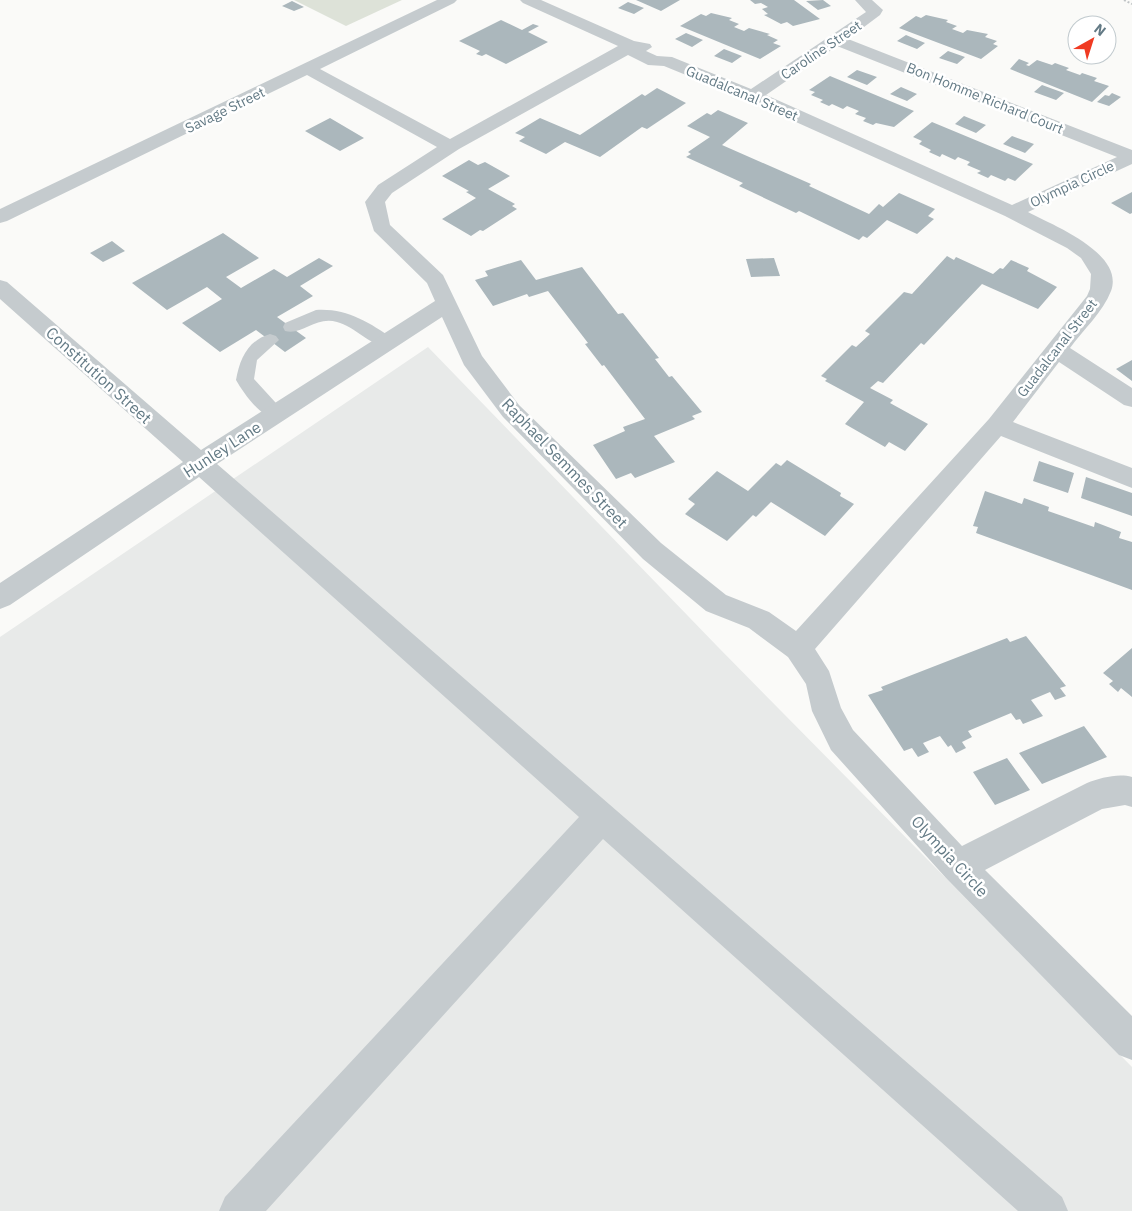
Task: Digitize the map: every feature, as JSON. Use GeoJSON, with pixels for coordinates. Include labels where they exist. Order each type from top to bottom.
{"type":"FeatureCollection","features":[{"type":"Feature","properties":{"kind":"street","name":"Savage Street"},"geometry":{"type":"LineString","coordinates":[[0,217],[448,0]]}},
{"type":"Feature","properties":{"kind":"street","name":"Guadalcanal Street"},"geometry":{"type":"LineString","coordinates":[[528,0],[633,47],[634,52],[654,61],[666,61],[752,96],[1012,212],[1074,244],[1088,254],[1101,274],[1101,289],[1096,298],[1057,350],[997,424],[798,648]]}},
{"type":"Feature","properties":{"kind":"street","name":"Caroline Street"},"geometry":{"type":"LineString","coordinates":[[752,96],[838,40],[874,13],[875,10],[863,0]]}},
{"type":"Feature","properties":{"kind":"street","name":"Bon Homme Richard Court"},"geometry":{"type":"LineString","coordinates":[[838,40],[1132,156]]}},
{"type":"Feature","properties":{"kind":"street","name":"Raphael Semmes Street"},"geometry":{"type":"LineString","coordinates":[[633,47],[451,147],[385,189],[375,202],[381,227],[436,280],[472,358],[511,411],[652,551],[716,602],[759,620],[798,648]]}},
{"type":"Feature","properties":{"kind":"street"},"geometry":{"type":"LineString","coordinates":[[308,69],[451,147]]}},
{"type":"Feature","properties":{"kind":"street","name":"Olympia Circle"},"geometry":{"type":"LineString","coordinates":[[1012,212],[1132,156]]}},
{"type":"Feature","properties":{"kind":"street","name":"Constitution Street"},"geometry":{"type":"LineString","coordinates":[[0,287],[1048,1211]]}},
{"type":"Feature","properties":{"kind":"street","name":"Hunley Lane"},"geometry":{"type":"LineString","coordinates":[[0,597],[199,464],[446,304]]}},
{"type":"Feature","properties":{"kind":"street"},"geometry":{"type":"LineString","coordinates":[[1057,350],[1132,399]]}},
{"type":"Feature","properties":{"kind":"street"},"geometry":{"type":"LineString","coordinates":[[997,424],[1132,478]]}},
{"type":"Feature","properties":{"kind":"street","name":"Olympia Circle"},"geometry":{"type":"LineString","coordinates":[[798,648],[819,680],[827,711],[842,740],[958,866],[1132,1042]]}},
{"type":"Feature","properties":{"kind":"street"},"geometry":{"type":"LineString","coordinates":[[958,866],[1098,794],[1125,790],[1132,792]]}},
{"type":"Feature","properties":{"kind":"street"},"geometry":{"type":"LineString","coordinates":[[239,1211],[600,818]]}},
{"type":"Feature","properties":{"kind":"lane"},"geometry":{"type":"LineString","coordinates":[[291,327],[316,316],[342,317],[355,321],[387,343]]}},
{"type":"Feature","properties":{"kind":"lane"},"geometry":{"type":"LineString","coordinates":[[270,340],[249,358],[245,380],[276,414]]}},
{"type":"Feature","properties":{"kind":"path"},"geometry":{"type":"LineString","coordinates":[[1124,0],[1132,4]]}},
{"type":"Feature","properties":{"kind":"shaded area"},"geometry":{"type":"Polygon","coordinates":[[[294,0],[402,0],[346,26],[294,0]]]}},
{"type":"Feature","properties":{"kind":"shaded area"},"geometry":{"type":"Polygon","coordinates":[[[428,347],[718,647],[1132,1067],[1132,1211],[0,1211],[0,637],[428,347]]]}},
{"type":"Feature","properties":{"kind":"building"},"geometry":{"type":"Polygon","coordinates":[[[636,0],[680,0],[661,11],[636,0]]]}},
{"type":"Feature","properties":{"kind":"building"},"geometry":{"type":"Polygon","coordinates":[[[750,0],[794,0],[820,19],[793,26],[787,22],[781,24],[764,15],[768,14],[762,9],[768,7],[761,3],[755,4],[750,0]]]}},
{"type":"Feature","properties":{"kind":"building"},"geometry":{"type":"Polygon","coordinates":[[[823,0],[831,6],[818,10],[806,1],[823,0]]]}},
{"type":"Feature","properties":{"kind":"building"},"geometry":{"type":"Polygon","coordinates":[[[292,1],[304,7],[294,11],[282,6],[292,1]]]}},
{"type":"Feature","properties":{"kind":"building"},"geometry":{"type":"Polygon","coordinates":[[[628,2],[644,8],[634,14],[618,8],[628,2]]]}},
{"type":"Feature","properties":{"kind":"building"},"geometry":{"type":"Polygon","coordinates":[[[711,13],[732,18],[729,20],[739,24],[734,27],[744,31],[749,28],[770,34],[767,35],[778,40],[773,43],[781,46],[760,59],[680,26],[701,14],[706,16],[711,13]]]}},
{"type":"Feature","properties":{"kind":"building"},"geometry":{"type":"Polygon","coordinates":[[[926,15],[948,20],[946,22],[957,26],[952,29],[963,33],[967,30],[988,34],[985,37],[997,41],[993,44],[998,46],[981,59],[899,28],[916,16],[921,18],[926,15]]]}},
{"type":"Feature","properties":{"kind":"building"},"geometry":{"type":"Polygon","coordinates":[[[501,20],[522,30],[533,24],[539,26],[528,32],[548,42],[506,64],[486,54],[482,56],[476,54],[480,51],[459,41],[501,20]]]}},
{"type":"Feature","properties":{"kind":"building"},"geometry":{"type":"Polygon","coordinates":[[[686,33],[703,40],[692,47],[675,39],[686,33]]]}},
{"type":"Feature","properties":{"kind":"building"},"geometry":{"type":"Polygon","coordinates":[[[906,35],[925,43],[917,49],[897,41],[906,35]]]}},
{"type":"Feature","properties":{"kind":"building"},"geometry":{"type":"Polygon","coordinates":[[[724,49],[742,56],[732,63],[714,56],[724,49]]]}},
{"type":"Feature","properties":{"kind":"building"},"geometry":{"type":"Polygon","coordinates":[[[948,51],[965,57],[957,64],[939,58],[948,51]]]}},
{"type":"Feature","properties":{"kind":"building"},"geometry":{"type":"Polygon","coordinates":[[[1019,59],[1029,63],[1026,65],[1029,66],[1037,60],[1052,65],[1055,63],[1069,68],[1066,70],[1080,75],[1082,73],[1097,78],[1094,81],[1109,86],[1092,102],[1010,69],[1019,59]]]}},
{"type":"Feature","properties":{"kind":"building"},"geometry":{"type":"Polygon","coordinates":[[[857,70],[877,77],[867,85],[847,77],[857,70]]]}},
{"type":"Feature","properties":{"kind":"building"},"geometry":{"type":"Polygon","coordinates":[[[830,76],[914,111],[894,127],[876,123],[873,125],[863,121],[866,118],[855,114],[859,111],[847,106],[843,109],[832,104],[829,106],[820,102],[823,100],[811,95],[815,92],[809,90],[830,76]]]}},
{"type":"Feature","properties":{"kind":"building"},"geometry":{"type":"Polygon","coordinates":[[[1042,85],[1064,93],[1056,100],[1034,92],[1042,85]]]}},
{"type":"Feature","properties":{"kind":"building"},"geometry":{"type":"Polygon","coordinates":[[[901,87],[917,94],[907,101],[890,94],[901,87]]]}},
{"type":"Feature","properties":{"kind":"building"},"geometry":{"type":"Polygon","coordinates":[[[657,88],[686,103],[647,129],[642,127],[600,157],[565,142],[546,154],[519,141],[525,137],[515,133],[540,118],[580,135],[642,94],[645,96],[657,88]]]}},
{"type":"Feature","properties":{"kind":"building"},"geometry":{"type":"Polygon","coordinates":[[[1112,93],[1121,97],[1109,106],[1097,102],[1105,95],[1109,96],[1112,93]]]}},
{"type":"Feature","properties":{"kind":"building"},"geometry":{"type":"Polygon","coordinates":[[[718,110],[748,123],[722,145],[811,184],[809,186],[869,214],[879,204],[883,207],[899,193],[935,209],[928,216],[934,219],[917,234],[887,220],[867,238],[863,236],[859,240],[799,211],[796,213],[739,186],[743,183],[686,157],[691,154],[688,152],[710,137],[687,126],[707,113],[711,115],[718,110]]]}},
{"type":"Feature","properties":{"kind":"building"},"geometry":{"type":"Polygon","coordinates":[[[964,116],[986,125],[976,133],[955,124],[964,116]]]}},
{"type":"Feature","properties":{"kind":"building"},"geometry":{"type":"Polygon","coordinates":[[[330,118],[364,138],[340,151],[305,131],[330,118]]]}},
{"type":"Feature","properties":{"kind":"building"},"geometry":{"type":"Polygon","coordinates":[[[932,122],[1033,164],[1015,181],[1008,178],[1005,181],[991,175],[988,178],[977,173],[981,171],[967,165],[970,162],[958,157],[955,160],[942,154],[940,157],[929,152],[931,150],[919,144],[922,141],[913,137],[932,122]]]}},
{"type":"Feature","properties":{"kind":"building"},"geometry":{"type":"Polygon","coordinates":[[[1012,136],[1034,144],[1025,153],[1003,144],[1012,136]]]}},
{"type":"Feature","properties":{"kind":"building"},"geometry":{"type":"Polygon","coordinates":[[[469,160],[478,165],[485,162],[510,176],[488,189],[515,204],[512,206],[517,209],[483,231],[480,230],[471,236],[442,219],[476,198],[466,192],[469,191],[442,176],[469,160]]]}},
{"type":"Feature","properties":{"kind":"building"},"geometry":{"type":"Polygon","coordinates":[[[1132,192],[1132,213],[1130,214],[1111,203],[1132,192]]]}},
{"type":"Feature","properties":{"kind":"building"},"geometry":{"type":"Polygon","coordinates":[[[223,233],[259,258],[226,277],[241,288],[274,269],[287,277],[319,258],[333,266],[300,286],[313,296],[277,317],[306,338],[285,352],[256,330],[220,352],[182,323],[222,299],[207,287],[167,310],[132,283],[223,233]]]}},
{"type":"Feature","properties":{"kind":"building"},"geometry":{"type":"Polygon","coordinates":[[[112,241],[125,251],[103,262],[90,253],[112,241]]]}},
{"type":"Feature","properties":{"kind":"building"},"geometry":{"type":"Polygon","coordinates":[[[947,256],[954,260],[956,257],[993,274],[1000,268],[1003,269],[1011,260],[1029,268],[1027,271],[1057,287],[1038,309],[982,284],[924,345],[921,343],[883,383],[878,381],[870,388],[893,400],[890,403],[928,424],[905,451],[889,442],[885,447],[845,424],[864,402],[825,381],[827,379],[821,376],[852,345],[856,347],[870,334],[865,331],[904,292],[912,294],[947,256]]]}},
{"type":"Feature","properties":{"kind":"building"},"geometry":{"type":"Polygon","coordinates":[[[774,258],[780,276],[751,277],[746,259],[774,258]]]}},
{"type":"Feature","properties":{"kind":"building"},"geometry":{"type":"Polygon","coordinates":[[[521,260],[536,280],[582,267],[618,314],[623,313],[659,358],[655,359],[669,377],[672,376],[702,412],[692,416],[695,419],[654,436],[675,462],[635,478],[631,473],[616,479],[593,445],[625,431],[623,427],[645,419],[604,365],[602,366],[585,344],[588,343],[548,291],[529,297],[527,294],[493,306],[475,280],[488,276],[485,271],[521,260]]]}},
{"type":"Feature","properties":{"kind":"building"},"geometry":{"type":"Polygon","coordinates":[[[1132,360],[1132,381],[1116,369],[1132,360]]]}},
{"type":"Feature","properties":{"kind":"building"},"geometry":{"type":"Polygon","coordinates":[[[787,460],[841,493],[840,496],[854,504],[825,536],[771,502],[756,517],[753,515],[727,541],[685,514],[695,504],[688,499],[717,471],[748,491],[776,463],[781,466],[787,460]]]}},
{"type":"Feature","properties":{"kind":"building"},"geometry":{"type":"Polygon","coordinates":[[[1039,461],[1074,473],[1068,493],[1033,481],[1039,461]]]}},
{"type":"Feature","properties":{"kind":"building"},"geometry":{"type":"Polygon","coordinates":[[[1086,477],[1132,493],[1132,516],[1081,498],[1086,477]]]}},
{"type":"Feature","properties":{"kind":"building"},"geometry":{"type":"Polygon","coordinates":[[[985,491],[1022,504],[1024,498],[1049,507],[1048,511],[1094,527],[1095,522],[1121,532],[1119,538],[1132,542],[1132,590],[976,533],[978,527],[973,526],[985,491]]]}},
{"type":"Feature","properties":{"kind":"building"},"geometry":{"type":"Polygon","coordinates":[[[1026,636],[1066,686],[1060,688],[1066,696],[1055,700],[1050,692],[1031,700],[1043,716],[1023,724],[1020,719],[1016,720],[1011,713],[968,731],[972,737],[962,742],[966,748],[956,753],[951,745],[948,747],[940,736],[923,743],[929,752],[918,757],[912,748],[904,751],[868,695],[883,690],[881,687],[1007,638],[1010,642],[1026,636]]]}},
{"type":"Feature","properties":{"kind":"building"},"geometry":{"type":"Polygon","coordinates":[[[1132,648],[1132,697],[1121,688],[1118,692],[1109,684],[1113,681],[1103,673],[1132,648]]]}},
{"type":"Feature","properties":{"kind":"building"},"geometry":{"type":"Polygon","coordinates":[[[1084,726],[1107,757],[1042,784],[1019,753],[1084,726]]]}},
{"type":"Feature","properties":{"kind":"building"},"geometry":{"type":"Polygon","coordinates":[[[1007,758],[1030,790],[995,805],[973,772],[1007,758]]]}}]}
